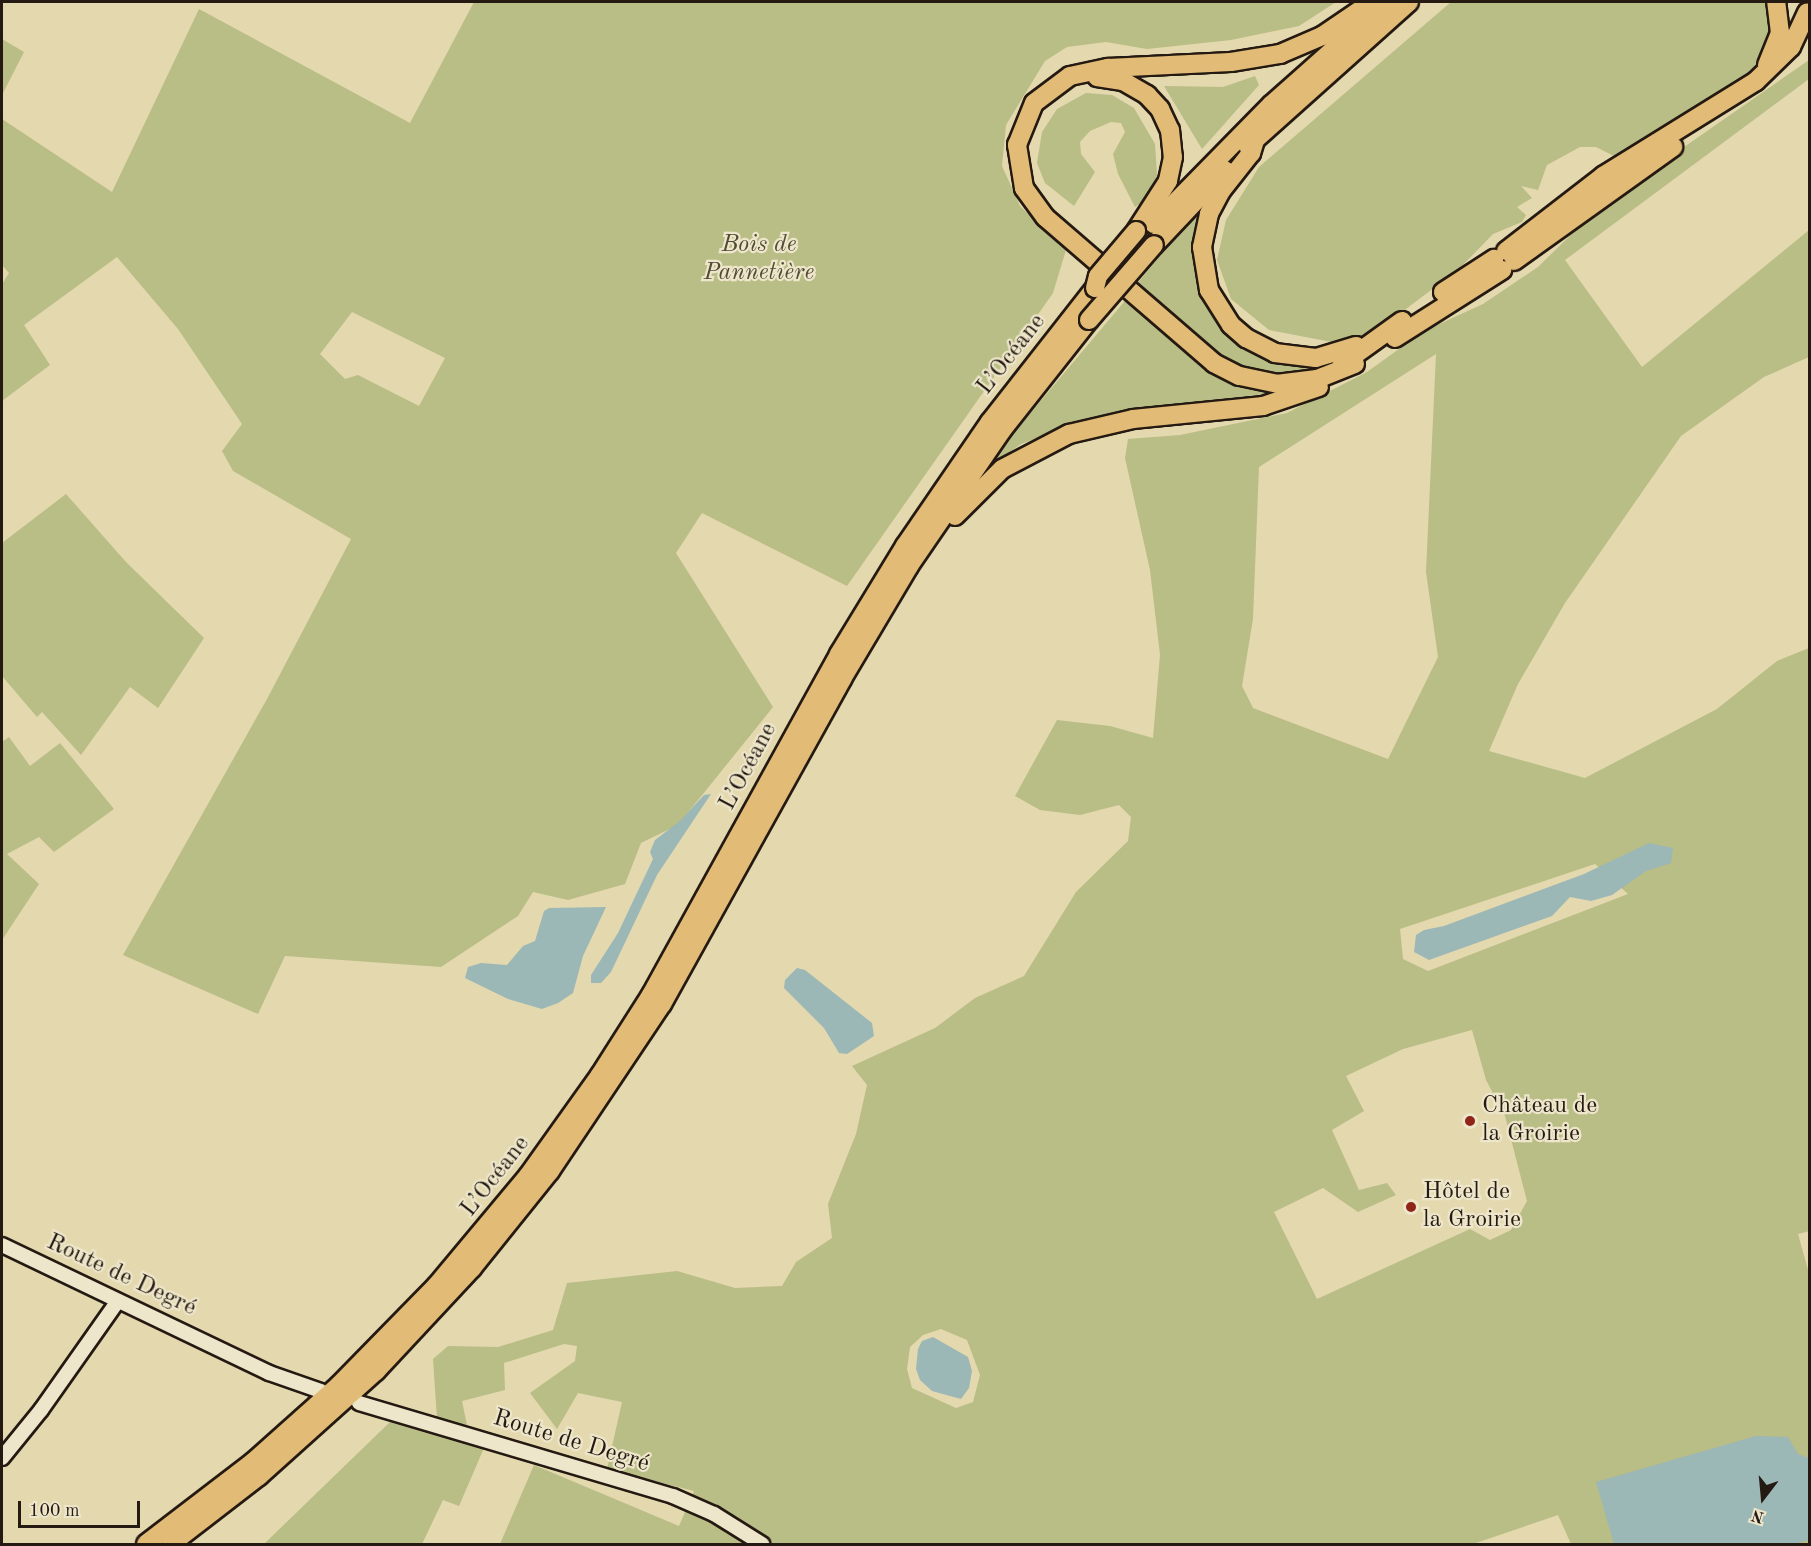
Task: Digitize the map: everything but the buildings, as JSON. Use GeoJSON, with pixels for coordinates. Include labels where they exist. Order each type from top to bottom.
{"type":"FeatureCollection","features":[{"type":"Feature","properties":{"kind":"highway"},"geometry":{"type":"LineString","coordinates":[[1355,364],[1317,379],[1278,384],[1239,376],[1214,363],[1045,217],[1024,188],[1017,145],[1034,103],[1070,76],[1108,68],[1231,62],[1280,54],[1322,36],[1372,2]]}},
{"type":"Feature","properties":{"kind":"highway","name":"L’Océane"},"geometry":{"type":"LineString","coordinates":[[146,1545],[253,1462],[346,1379],[436,1286],[528,1176],[589,1091],[651,995],[839,654],[905,546],[990,422],[1084,315],[1095,288],[1272,104],[1386,2]]}},
{"type":"Feature","properties":{"kind":"highway","name":"L’Océane"},"geometry":{"type":"LineString","coordinates":[[171,1545],[259,1476],[376,1371],[472,1268],[550,1171],[662,1004],[880,614],[977,466],[1084,315],[1144,237],[1409,2]]}},
{"type":"Feature","properties":{"kind":"highway"},"geometry":{"type":"LineString","coordinates":[[1756,81],[1770,61],[1780,33],[1776,2]]}},
{"type":"Feature","properties":{"kind":"highway"},"geometry":{"type":"LineString","coordinates":[[1547,228],[1604,176],[1756,81],[1791,47],[1807,12]]}},
{"type":"Feature","properties":{"kind":"highway"},"geometry":{"type":"LineString","coordinates":[[880,614],[893,606],[970,498],[1028,452],[1069,434],[1119,421],[1278,402],[1333,380],[1437,303],[1504,260],[1547,228],[1608,190],[1771,78],[1809,36]]}},
{"type":"Feature","properties":{"kind":"highway"},"geometry":{"type":"LineString","coordinates":[[1144,237],[1170,174],[1173,149],[1167,120],[1147,95],[1123,81],[1088,78],[1058,88],[1038,106],[1024,132],[1022,161],[1031,188],[1058,223],[1212,355],[1237,370],[1262,377],[1306,377],[1341,365],[1402,321]]}},
{"type":"Feature","properties":{"kind":"highway"},"geometry":{"type":"LineString","coordinates":[[1256,137],[1251,153],[1218,196],[1203,236],[1206,279],[1224,316],[1246,338],[1265,349],[1306,358],[1353,348],[1437,303]]}},
{"type":"Feature","properties":{"kind":"street","name":"Route de Degré"},"geometry":{"type":"LineString","coordinates":[[2,1245],[268,1373],[321,1390]]}},
{"type":"Feature","properties":{"kind":"street"},"geometry":{"type":"LineString","coordinates":[[2,1458],[41,1410],[118,1301]]}},
{"type":"Feature","properties":{"kind":"street","name":"Route de Degré"},"geometry":{"type":"LineString","coordinates":[[359,1403],[672,1496],[714,1514],[762,1545]]}},
{"type":"Feature","properties":{"kind":"green space","name":"Bois de Pannetière"},"geometry":{"type":"Polygon","coordinates":[[[474,2],[1336,2],[1299,26],[1231,40],[1147,49],[1106,42],[1067,47],[1045,61],[1006,125],[1002,166],[1020,206],[1066,250],[1053,293],[847,586],[702,513],[676,553],[773,707],[678,825],[641,843],[625,884],[568,900],[533,892],[518,916],[441,967],[285,956],[258,1014],[123,955],[267,699],[351,539],[233,471],[222,451],[242,424],[178,329],[117,257],[24,325],[50,365],[2,401],[2,284],[9,273],[2,265],[2,119],[112,192],[199,9],[410,123],[474,2]],[[352,312],[320,354],[345,379],[358,375],[419,406],[445,358],[352,312]]]}},
{"type":"Feature","properties":{"kind":"green space"},"geometry":{"type":"Polygon","coordinates":[[[1451,2],[1768,2],[1773,33],[1755,72],[1616,157],[1596,147],[1580,147],[1547,165],[1538,190],[1521,186],[1532,198],[1517,207],[1526,215],[1522,222],[1493,234],[1459,269],[1390,321],[1353,340],[1337,343],[1269,330],[1231,299],[1217,260],[1226,220],[1259,167],[1451,2]]]}},
{"type":"Feature","properties":{"kind":"green space"},"geometry":{"type":"Polygon","coordinates":[[[2,39],[24,52],[2,95],[2,39]]]}},
{"type":"Feature","properties":{"kind":"green space"},"geometry":{"type":"Polygon","coordinates":[[[1809,60],[1809,79],[1565,260],[1642,367],[1809,230],[1809,357],[1764,377],[1681,436],[1565,603],[1518,684],[1489,751],[1585,778],[1717,709],[1777,661],[1809,648],[1810,1231],[1798,1234],[1810,1277],[1809,1544],[1571,1544],[1558,1515],[1473,1544],[500,1544],[534,1465],[679,1526],[694,1491],[607,1469],[622,1402],[578,1393],[557,1429],[530,1393],[575,1361],[577,1346],[564,1344],[504,1363],[505,1390],[462,1401],[467,1425],[437,1419],[433,1359],[448,1346],[498,1347],[553,1330],[567,1283],[677,1271],[735,1288],[782,1286],[796,1262],[832,1238],[828,1204],[856,1134],[867,1085],[852,1066],[935,1028],[975,998],[1024,976],[1076,892],[1128,841],[1131,817],[1119,805],[1080,815],[1040,810],[1015,796],[1057,720],[1110,726],[1153,738],[1160,655],[1150,570],[1125,458],[1128,439],[1180,435],[1287,413],[1367,372],[1424,331],[1483,304],[1538,267],[1586,220],[1641,177],[1809,60]],[[1436,354],[1259,467],[1253,619],[1242,686],[1253,708],[1388,759],[1438,657],[1426,572],[1436,354]],[[1595,864],[1400,929],[1403,959],[1428,971],[1628,894],[1595,864]],[[1472,1030],[1403,1049],[1346,1076],[1364,1111],[1332,1130],[1359,1190],[1387,1183],[1396,1195],[1358,1212],[1323,1188],[1274,1212],[1317,1299],[1470,1229],[1490,1240],[1511,1230],[1527,1201],[1505,1116],[1486,1080],[1472,1030]],[[941,1329],[923,1335],[910,1347],[907,1369],[912,1388],[956,1408],[973,1402],[980,1375],[967,1340],[941,1329]]]}},
{"type":"Feature","properties":{"kind":"green space"},"geometry":{"type":"Polygon","coordinates":[[[1255,76],[1259,85],[1202,149],[1164,86],[1223,87],[1255,76]]]}},
{"type":"Feature","properties":{"kind":"green space"},"geometry":{"type":"Polygon","coordinates":[[[1086,93],[1112,95],[1134,108],[1155,144],[1157,175],[1147,199],[1135,207],[1118,174],[1113,154],[1125,132],[1121,123],[1111,122],[1090,131],[1080,142],[1081,154],[1095,172],[1074,206],[1045,183],[1037,163],[1042,132],[1057,109],[1086,93]]]}},
{"type":"Feature","properties":{"kind":"green space"},"geometry":{"type":"Polygon","coordinates":[[[1206,201],[1200,274],[1259,351],[1354,352],[1323,369],[1292,376],[1256,373],[1227,362],[1195,338],[1136,285],[1206,201]]]}},
{"type":"Feature","properties":{"kind":"green space"},"geometry":{"type":"Polygon","coordinates":[[[1129,296],[1191,351],[1288,388],[1231,401],[1092,417],[1021,444],[980,473],[1129,296]]]}},
{"type":"Feature","properties":{"kind":"green space"},"geometry":{"type":"Polygon","coordinates":[[[66,494],[126,562],[204,638],[158,708],[130,687],[81,755],[42,712],[37,717],[2,676],[2,543],[66,494]]]}},
{"type":"Feature","properties":{"kind":"green space"},"geometry":{"type":"Polygon","coordinates":[[[9,737],[30,766],[60,743],[114,809],[54,852],[39,837],[7,854],[39,884],[2,940],[2,742],[9,737]]]}},
{"type":"Feature","properties":{"kind":"green space"},"geometry":{"type":"Polygon","coordinates":[[[390,1422],[484,1448],[459,1506],[443,1500],[422,1544],[264,1544],[390,1422]]]}},
{"type":"Feature","properties":{"kind":"water"},"geometry":{"type":"Polygon","coordinates":[[[711,794],[657,875],[611,972],[601,983],[591,983],[591,975],[618,933],[653,859],[650,852],[655,840],[680,821],[704,795],[711,794]]]}},
{"type":"Feature","properties":{"kind":"water"},"geometry":{"type":"Polygon","coordinates":[[[1649,843],[1673,848],[1671,863],[1646,871],[1612,895],[1591,901],[1570,897],[1552,916],[1429,960],[1414,952],[1416,935],[1424,930],[1444,926],[1584,874],[1649,843]]]}},
{"type":"Feature","properties":{"kind":"water"},"geometry":{"type":"Polygon","coordinates":[[[606,907],[583,956],[573,993],[558,1003],[542,1009],[508,999],[465,978],[468,967],[481,963],[507,965],[523,946],[535,941],[544,911],[549,908],[606,907]]]}},
{"type":"Feature","properties":{"kind":"water"},"geometry":{"type":"Polygon","coordinates":[[[797,968],[805,970],[872,1023],[874,1036],[847,1054],[839,1053],[824,1028],[784,988],[785,980],[797,968]]]}},
{"type":"Feature","properties":{"kind":"water"},"geometry":{"type":"Polygon","coordinates":[[[933,1337],[968,1357],[972,1371],[969,1388],[961,1399],[932,1391],[920,1380],[916,1369],[918,1349],[922,1341],[933,1337]]]}},
{"type":"Feature","properties":{"kind":"water"},"geometry":{"type":"Polygon","coordinates":[[[1756,1436],[1788,1437],[1798,1454],[1809,1458],[1809,1540],[1794,1544],[1614,1544],[1596,1482],[1756,1436]]]}},
{"type":"Feature","properties":{"kind":"place","name":"Château de la Groirie"},"geometry":{"type":"Point","coordinates":[1470,1121]}},
{"type":"Feature","properties":{"kind":"place","name":"Hôtel de la Groirie"},"geometry":{"type":"Point","coordinates":[1411,1207]}}]}
